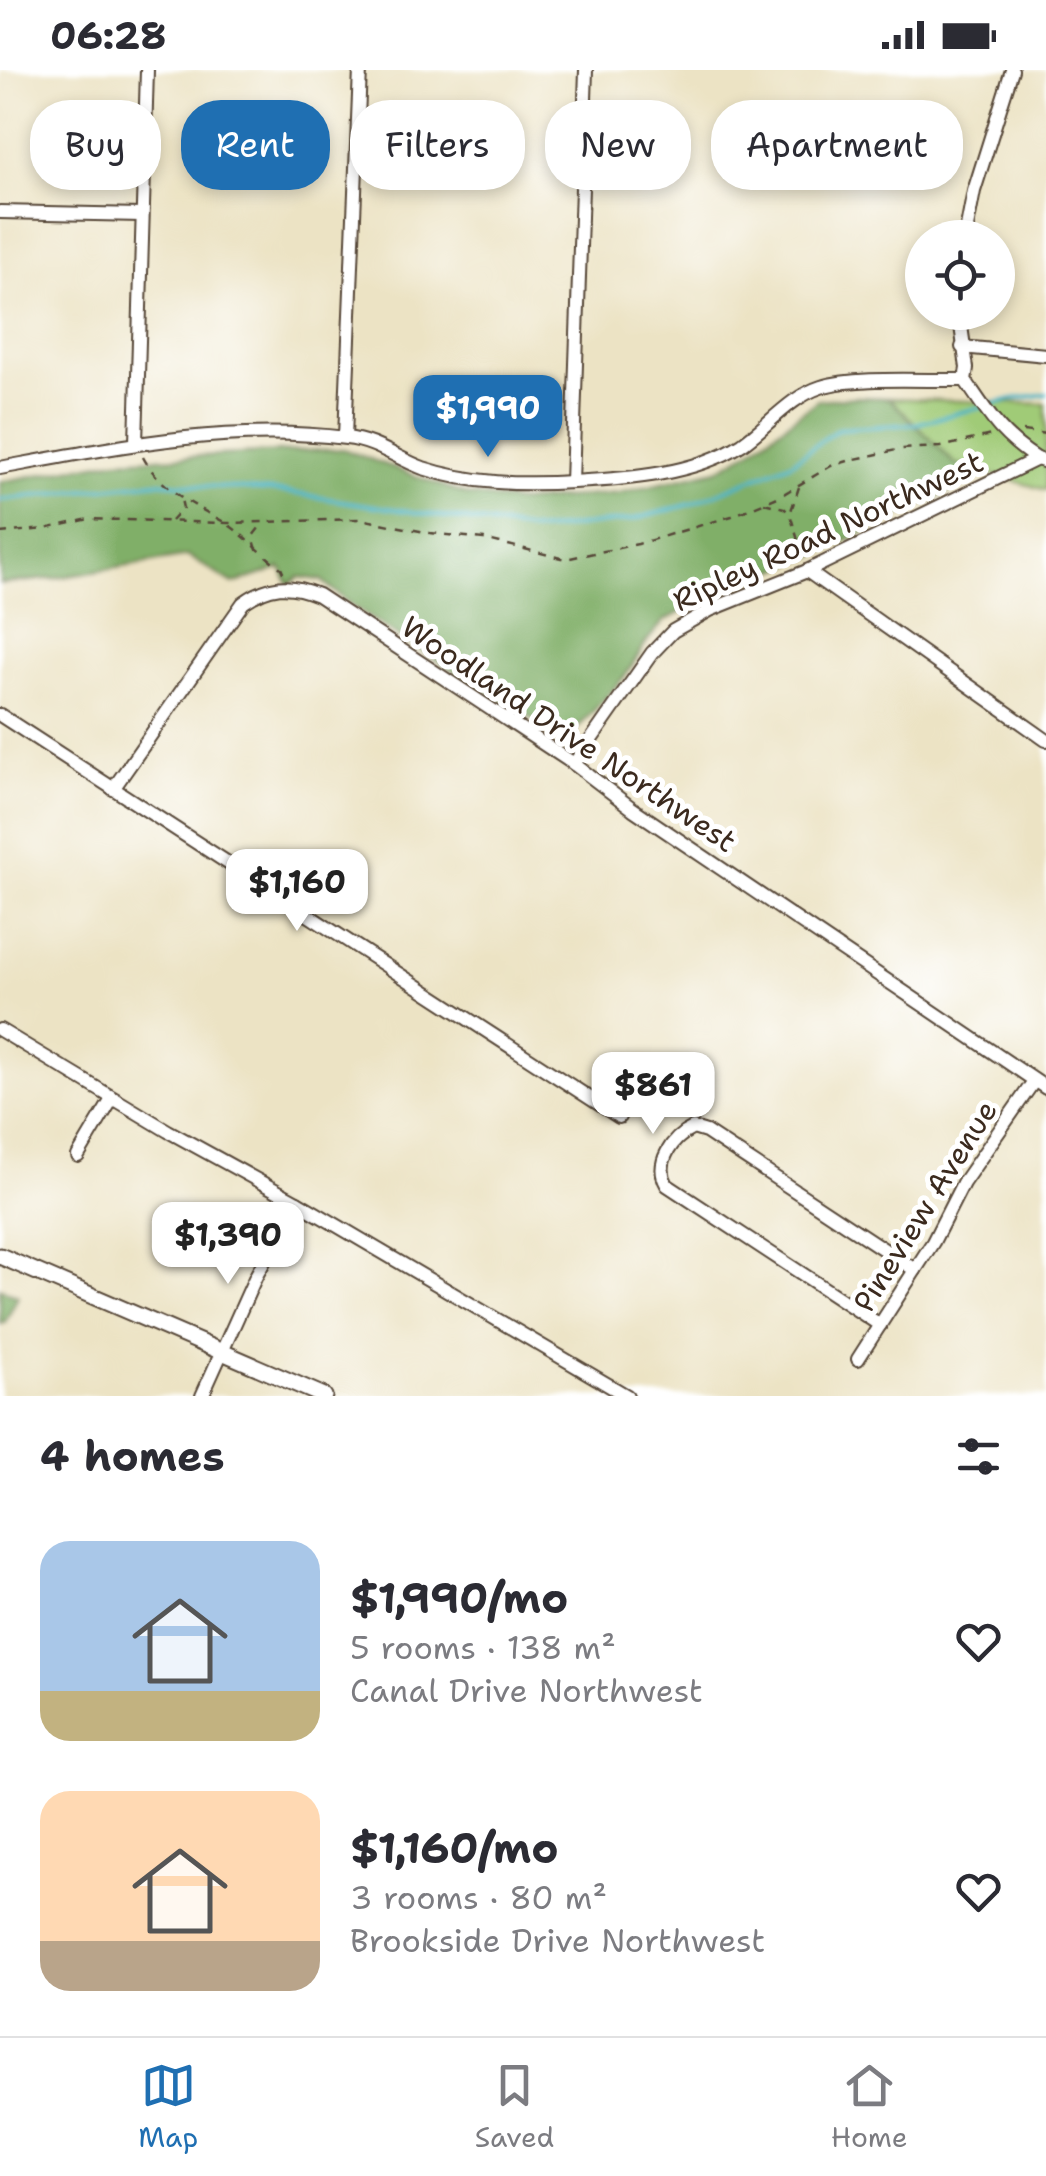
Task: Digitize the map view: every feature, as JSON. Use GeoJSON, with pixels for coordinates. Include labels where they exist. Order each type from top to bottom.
{"type":"FeatureCollection","features":[{"type":"Feature","properties":{"kind":"main road"},"geometry":{"type":"LineString","coordinates":[[0,1256],[324,1396]]}},
{"type":"Feature","properties":{"kind":"street"},"geometry":{"type":"LineString","coordinates":[[136,443],[148,70]]}},
{"type":"Feature","properties":{"kind":"street"},"geometry":{"type":"LineString","coordinates":[[345,437],[360,70]]}},
{"type":"Feature","properties":{"kind":"street"},"geometry":{"type":"LineString","coordinates":[[572,482],[586,70]]}},
{"type":"Feature","properties":{"kind":"street"},"geometry":{"type":"LineString","coordinates":[[969,220],[1012,70]]}},
{"type":"Feature","properties":{"kind":"street"},"geometry":{"type":"LineString","coordinates":[[0,212],[142,215]]}},
{"type":"Feature","properties":{"kind":"street"},"geometry":{"type":"LineString","coordinates":[[961,330],[968,368],[965,380],[996,434],[1041,461]]}},
{"type":"Feature","properties":{"kind":"street"},"geometry":{"type":"LineString","coordinates":[[962,347],[1046,355]]}},
{"type":"Feature","properties":{"kind":"street"},"geometry":{"type":"LineString","coordinates":[[0,468],[136,443],[250,434],[345,437],[373,442],[421,467],[460,478],[504,484],[572,482],[654,473],[718,457],[754,435],[802,396],[827,384],[965,380]]}},
{"type":"Feature","properties":{"kind":"street","name":"Ripley Road Northwest"},"geometry":{"type":"LineString","coordinates":[[574,764],[652,653],[673,630],[710,610],[807,572],[1041,461]]}},
{"type":"Feature","properties":{"kind":"street"},"geometry":{"type":"LineString","coordinates":[[807,572],[1046,740]]}},
{"type":"Feature","properties":{"kind":"street"},"geometry":{"type":"LineString","coordinates":[[113,788],[242,603],[266,589],[289,585]]}},
{"type":"Feature","properties":{"kind":"street","name":"Woodland Drive Northwest"},"geometry":{"type":"LineString","coordinates":[[289,585],[318,595],[574,764],[1040,1084]]}},
{"type":"Feature","properties":{"kind":"street"},"geometry":{"type":"LineString","coordinates":[[0,715],[619,1118]]}},
{"type":"Feature","properties":{"kind":"street"},"geometry":{"type":"LineString","coordinates":[[0,1030],[112,1099],[297,1202],[627,1396]]}},
{"type":"Feature","properties":{"kind":"street","name":"Pineview Avenue"},"geometry":{"type":"LineString","coordinates":[[858,1360],[916,1270],[963,1184],[1040,1084]]}},
{"type":"Feature","properties":{"kind":"street"},"geometry":{"type":"LineString","coordinates":[[78,1156],[112,1099]]}},
{"type":"Feature","properties":{"kind":"street"},"geometry":{"type":"LineString","coordinates":[[880,1326],[667,1185],[660,1164],[682,1133],[693,1128],[706,1132],[916,1270]]}},
{"type":"Feature","properties":{"kind":"street"},"geometry":{"type":"LineString","coordinates":[[202,1396],[256,1276],[297,1202]]}},
{"type":"Feature","properties":{"kind":"path"},"geometry":{"type":"LineString","coordinates":[[0,533],[88,519],[227,524],[362,519],[484,539],[564,559],[656,539],[764,504],[832,466],[869,456],[941,447],[996,434],[1033,430],[1046,434]]}},
{"type":"Feature","properties":{"kind":"path"},"geometry":{"type":"LineString","coordinates":[[136,443],[151,472],[206,515],[227,524],[281,568],[289,585]]}},
{"type":"Feature","properties":{"kind":"path"},"geometry":{"type":"LineString","coordinates":[[790,514],[800,486]]}},
{"type":"Feature","properties":{"kind":"path"},"geometry":{"type":"LineString","coordinates":[[169,522],[184,508],[180,494]]}},
{"type":"Feature","properties":{"kind":"path"},"geometry":{"type":"LineString","coordinates":[[764,504],[784,508],[790,514],[807,572]]}},
{"type":"Feature","properties":{"kind":"path"},"geometry":{"type":"LineString","coordinates":[[258,552],[253,536],[264,522]]}},
{"type":"Feature","properties":{"kind":"green space"},"geometry":{"type":"Polygon","coordinates":[[[889,398],[1046,404],[1046,490],[955,464],[889,398]]]}},
{"type":"Feature","properties":{"kind":"green space"},"geometry":{"type":"Polygon","coordinates":[[[889,398],[955,464],[975,470],[976,479],[814,556],[730,587],[664,621],[626,675],[567,740],[408,643],[321,580],[299,577],[289,585],[281,568],[233,584],[188,556],[0,584],[0,482],[116,460],[343,449],[467,495],[520,502],[619,493],[717,470],[750,451],[818,400],[889,398]]]}},
{"type":"Feature","properties":{"kind":"green space"},"geometry":{"type":"Polygon","coordinates":[[[0,1288],[18,1296],[5,1322],[0,1324],[0,1288]]]}},
{"type":"Feature","properties":{"kind":"waterway"},"geometry":{"type":"LineString","coordinates":[[0,500],[156,482],[284,492],[537,531],[632,520],[691,504],[791,463],[838,429],[915,424],[1046,394]]}}]}
